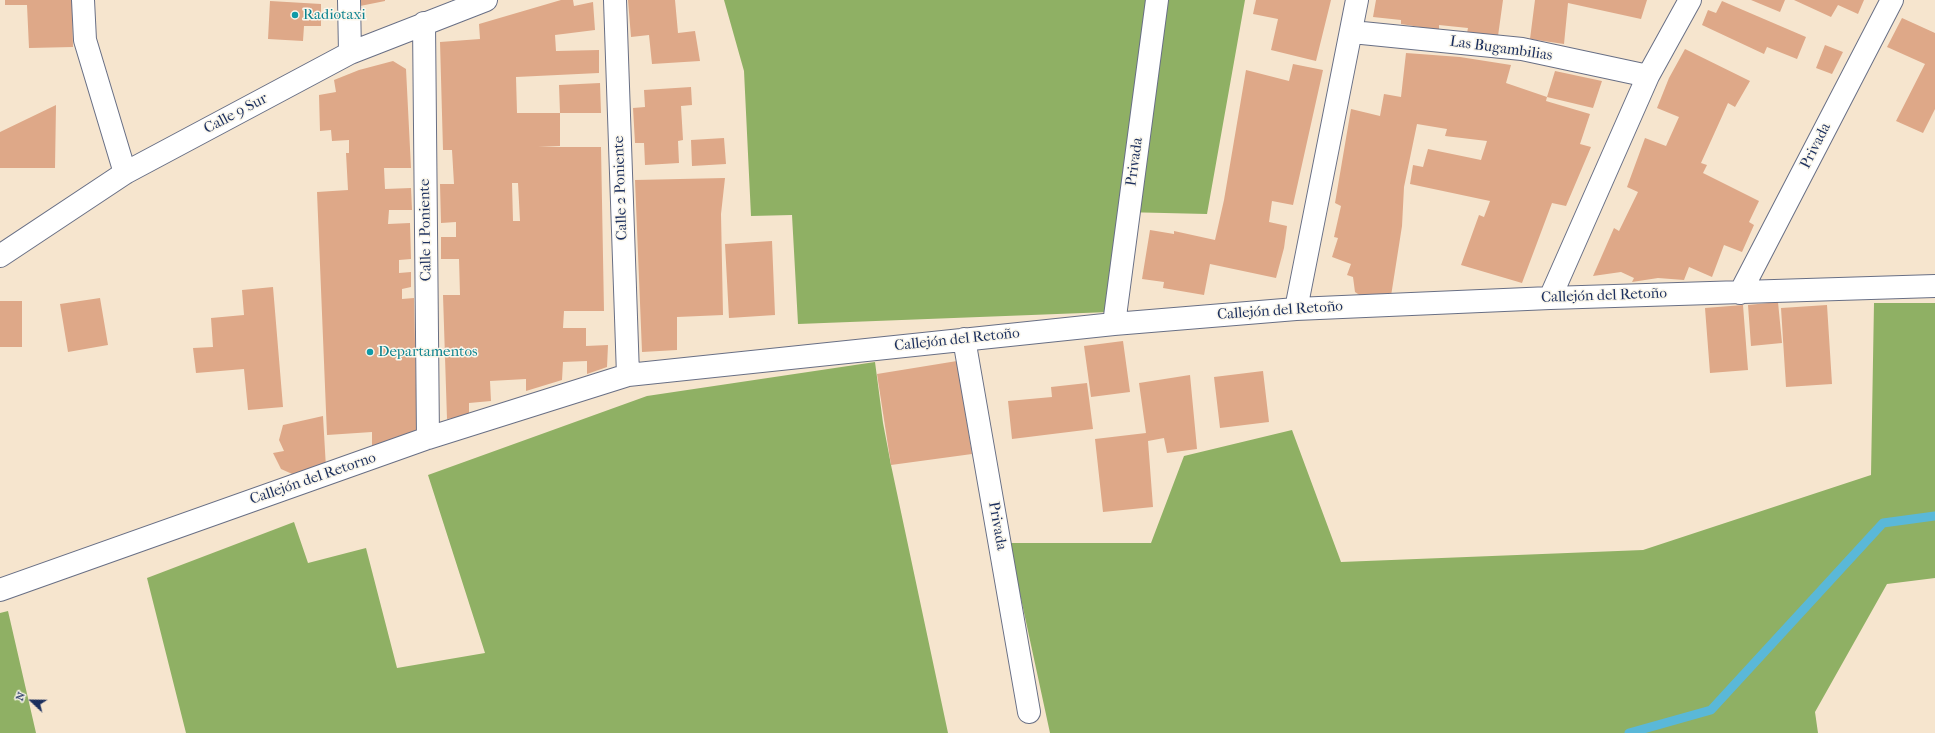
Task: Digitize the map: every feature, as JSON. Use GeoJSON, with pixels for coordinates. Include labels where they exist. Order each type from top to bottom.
{"type":"FeatureCollection","features":[{"type":"Feature","properties":{"kind":"street"},"geometry":{"type":"LineString","coordinates":[[83,0],[85,40],[125,173]]}},
{"type":"Feature","properties":{"kind":"street"},"geometry":{"type":"LineString","coordinates":[[349,0],[350,53]]}},
{"type":"Feature","properties":{"kind":"street","name":"Calle 9 Sur"},"geometry":{"type":"LineString","coordinates":[[0,256],[125,173],[350,53],[486,0]]}},
{"type":"Feature","properties":{"kind":"street","name":"Calle 2 Poniente"},"geometry":{"type":"LineString","coordinates":[[615,0],[628,375]]}},
{"type":"Feature","properties":{"kind":"street","name":"Privada"},"geometry":{"type":"LineString","coordinates":[[1114,324],[1156,0]]}},
{"type":"Feature","properties":{"kind":"street"},"geometry":{"type":"LineString","coordinates":[[1296,309],[1352,32],[1357,0]]}},
{"type":"Feature","properties":{"kind":"street"},"geometry":{"type":"LineString","coordinates":[[1550,298],[1648,76],[1690,0]]}},
{"type":"Feature","properties":{"kind":"street","name":"Privada"},"geometry":{"type":"LineString","coordinates":[[1740,292],[1892,0]]}},
{"type":"Feature","properties":{"kind":"street","name":"Calle 1 Poniente"},"geometry":{"type":"LineString","coordinates":[[424,23],[428,438]]}},
{"type":"Feature","properties":{"kind":"street","name":"Las Bugambilias"},"geometry":{"type":"LineString","coordinates":[[1352,32],[1522,49],[1648,76]]}},
{"type":"Feature","properties":{"kind":"street","name":"Callejón del Retoño"},"geometry":{"type":"LineString","coordinates":[[628,375],[1114,324],[1296,309],[1550,298],[1935,286]]}},
{"type":"Feature","properties":{"kind":"street","name":"Privada"},"geometry":{"type":"LineString","coordinates":[[964,340],[1029,712]]}},
{"type":"Feature","properties":{"kind":"street","name":"Callejón del Retorno"},"geometry":{"type":"LineString","coordinates":[[0,590],[428,438],[628,375]]}},
{"type":"Feature","properties":{"kind":"green space"},"geometry":{"type":"Polygon","coordinates":[[[724,0],[1245,0],[1207,214],[1122,212],[1109,312],[798,324],[792,215],[751,216],[744,71],[724,0]]]}},
{"type":"Feature","properties":{"kind":"green space"},"geometry":{"type":"Polygon","coordinates":[[[1874,303],[1935,303],[1935,578],[1887,584],[1815,712],[1818,733],[1050,733],[1009,543],[1151,543],[1184,456],[1292,430],[1341,562],[1643,550],[1871,475],[1874,303]]]}},
{"type":"Feature","properties":{"kind":"green space"},"geometry":{"type":"Polygon","coordinates":[[[875,362],[883,423],[891,465],[948,733],[186,733],[147,578],[294,522],[308,563],[366,548],[397,668],[485,653],[428,475],[647,396],[875,362]]]}},
{"type":"Feature","properties":{"kind":"green space"},"geometry":{"type":"Polygon","coordinates":[[[8,611],[36,733],[0,733],[0,613],[8,611]]]}},
{"type":"Feature","properties":{"kind":"building"},"geometry":{"type":"Polygon","coordinates":[[[5,0],[72,0],[73,47],[29,48],[27,5],[5,5],[5,0]]]}},
{"type":"Feature","properties":{"kind":"building"},"geometry":{"type":"Polygon","coordinates":[[[360,0],[385,0],[385,1],[360,6],[360,0]]]}},
{"type":"Feature","properties":{"kind":"building"},"geometry":{"type":"Polygon","coordinates":[[[561,0],[573,0],[574,6],[593,2],[595,30],[555,35],[556,51],[599,50],[599,73],[516,77],[517,113],[560,113],[560,146],[538,147],[601,147],[604,311],[564,311],[563,328],[586,328],[586,346],[608,345],[607,367],[587,374],[587,361],[563,362],[562,380],[526,391],[526,379],[490,381],[491,401],[469,403],[469,416],[447,419],[443,295],[460,295],[459,259],[441,259],[441,237],[456,237],[456,222],[441,223],[440,184],[454,184],[452,150],[443,150],[440,42],[480,39],[479,24],[561,0]],[[512,183],[513,221],[520,221],[518,183],[512,183]]]}},
{"type":"Feature","properties":{"kind":"building"},"geometry":{"type":"Polygon","coordinates":[[[628,0],[675,0],[678,33],[695,31],[700,61],[652,64],[649,35],[631,37],[628,0]]]}},
{"type":"Feature","properties":{"kind":"building"},"geometry":{"type":"Polygon","coordinates":[[[1256,0],[1331,0],[1316,61],[1271,50],[1278,19],[1253,14],[1256,0]]]}},
{"type":"Feature","properties":{"kind":"building"},"geometry":{"type":"Polygon","coordinates":[[[1376,0],[1503,0],[1498,36],[1467,33],[1468,28],[1439,25],[1439,30],[1401,24],[1401,20],[1373,17],[1376,0]]]}},
{"type":"Feature","properties":{"kind":"building"},"geometry":{"type":"Polygon","coordinates":[[[1535,0],[1647,0],[1641,19],[1568,3],[1564,44],[1530,39],[1535,0]]]}},
{"type":"Feature","properties":{"kind":"building"},"geometry":{"type":"Polygon","coordinates":[[[1751,0],[1785,0],[1780,12],[1751,0]]]}},
{"type":"Feature","properties":{"kind":"building"},"geometry":{"type":"Polygon","coordinates":[[[1794,0],[1864,0],[1858,14],[1838,5],[1831,17],[1794,0]]]}},
{"type":"Feature","properties":{"kind":"building","name":"Radiotaxi"},"geometry":{"type":"Polygon","coordinates":[[[270,1],[321,4],[321,26],[304,26],[303,41],[268,39],[270,1]]]}},
{"type":"Feature","properties":{"kind":"building"},"geometry":{"type":"Polygon","coordinates":[[[1722,1],[1806,37],[1797,59],[1767,47],[1764,54],[1702,25],[1708,10],[1716,13],[1722,1]]]}},
{"type":"Feature","properties":{"kind":"building"},"geometry":{"type":"Polygon","coordinates":[[[1902,18],[1935,33],[1935,109],[1923,133],[1896,121],[1925,64],[1887,47],[1902,18]]]}},
{"type":"Feature","properties":{"kind":"building"},"geometry":{"type":"Polygon","coordinates":[[[1825,45],[1843,52],[1832,74],[1816,68],[1825,45]]]}},
{"type":"Feature","properties":{"kind":"building"},"geometry":{"type":"Polygon","coordinates":[[[1685,49],[1750,81],[1735,107],[1728,103],[1701,163],[1707,165],[1703,173],[1759,201],[1749,222],[1754,225],[1742,252],[1724,245],[1712,277],[1689,267],[1684,280],[1658,278],[1632,282],[1634,278],[1621,272],[1593,276],[1614,228],[1619,231],[1638,192],[1627,187],[1645,138],[1666,146],[1679,117],[1657,108],[1669,78],[1685,49]]]}},
{"type":"Feature","properties":{"kind":"building"},"geometry":{"type":"Polygon","coordinates":[[[1406,53],[1460,57],[1511,65],[1506,83],[1547,97],[1546,101],[1590,114],[1580,144],[1591,147],[1566,206],[1552,203],[1522,283],[1461,265],[1479,215],[1484,217],[1490,201],[1410,184],[1413,165],[1423,167],[1428,149],[1481,160],[1487,141],[1445,136],[1447,129],[1417,124],[1404,187],[1402,226],[1391,296],[1361,296],[1355,292],[1353,277],[1347,275],[1351,264],[1332,257],[1338,238],[1334,237],[1341,206],[1335,203],[1351,109],[1380,116],[1384,94],[1401,97],[1406,53]]]}},
{"type":"Feature","properties":{"kind":"building"},"geometry":{"type":"Polygon","coordinates":[[[393,61],[406,69],[411,168],[384,168],[385,189],[411,188],[412,210],[389,210],[388,224],[410,223],[411,259],[399,260],[399,273],[411,272],[411,287],[402,289],[402,299],[414,298],[417,435],[372,452],[372,432],[327,435],[317,192],[348,190],[346,153],[349,153],[349,140],[332,141],[331,130],[320,131],[319,95],[336,92],[334,80],[359,70],[393,61]]]}},
{"type":"Feature","properties":{"kind":"building"},"geometry":{"type":"Polygon","coordinates":[[[1293,64],[1323,70],[1293,205],[1272,201],[1269,222],[1287,226],[1284,248],[1276,278],[1210,264],[1204,295],[1163,288],[1164,282],[1142,279],[1150,230],[1174,234],[1174,231],[1215,240],[1224,200],[1246,70],[1289,81],[1293,64]]]}},
{"type":"Feature","properties":{"kind":"building"},"geometry":{"type":"Polygon","coordinates":[[[1555,71],[1602,81],[1593,108],[1547,97],[1555,71]]]}},
{"type":"Feature","properties":{"kind":"building"},"geometry":{"type":"Polygon","coordinates":[[[600,83],[601,113],[560,113],[559,85],[600,83]]]}},
{"type":"Feature","properties":{"kind":"building"},"geometry":{"type":"Polygon","coordinates":[[[691,87],[692,105],[681,106],[683,140],[678,141],[679,163],[645,165],[644,143],[635,143],[633,108],[645,107],[644,90],[691,87]]]}},
{"type":"Feature","properties":{"kind":"building"},"geometry":{"type":"Polygon","coordinates":[[[56,105],[55,168],[0,168],[0,132],[56,105]]]}},
{"type":"Feature","properties":{"kind":"building"},"geometry":{"type":"Polygon","coordinates":[[[724,138],[726,164],[692,166],[691,140],[724,138]]]}},
{"type":"Feature","properties":{"kind":"building"},"geometry":{"type":"Polygon","coordinates":[[[725,178],[721,214],[723,315],[677,317],[677,350],[642,352],[635,180],[725,178]]]}},
{"type":"Feature","properties":{"kind":"building"},"geometry":{"type":"Polygon","coordinates":[[[772,241],[775,315],[729,318],[725,244],[772,241]]]}},
{"type":"Feature","properties":{"kind":"building"},"geometry":{"type":"Polygon","coordinates":[[[273,287],[283,407],[248,410],[244,369],[196,373],[193,348],[213,347],[211,318],[244,315],[242,290],[273,287]]]}},
{"type":"Feature","properties":{"kind":"building"},"geometry":{"type":"Polygon","coordinates":[[[100,298],[108,345],[68,352],[60,304],[100,298]]]}},
{"type":"Feature","properties":{"kind":"building"},"geometry":{"type":"Polygon","coordinates":[[[0,301],[22,301],[22,347],[0,347],[0,301]]]}},
{"type":"Feature","properties":{"kind":"building"},"geometry":{"type":"Polygon","coordinates":[[[1778,302],[1782,343],[1751,346],[1748,305],[1778,302]]]}},
{"type":"Feature","properties":{"kind":"building"},"geometry":{"type":"Polygon","coordinates":[[[1743,305],[1748,370],[1710,373],[1705,308],[1743,305]]]}},
{"type":"Feature","properties":{"kind":"building"},"geometry":{"type":"Polygon","coordinates":[[[1827,305],[1832,384],[1786,387],[1781,308],[1827,305]]]}},
{"type":"Feature","properties":{"kind":"building"},"geometry":{"type":"Polygon","coordinates":[[[1123,341],[1130,392],[1091,397],[1084,346],[1123,341]]]}},
{"type":"Feature","properties":{"kind":"building"},"geometry":{"type":"Polygon","coordinates":[[[957,361],[972,454],[891,465],[877,374],[957,361]]]}},
{"type":"Feature","properties":{"kind":"building"},"geometry":{"type":"Polygon","coordinates":[[[1263,371],[1269,422],[1220,428],[1214,377],[1263,371]]]}},
{"type":"Feature","properties":{"kind":"building"},"geometry":{"type":"Polygon","coordinates":[[[1190,375],[1197,449],[1167,453],[1164,438],[1148,441],[1153,507],[1103,512],[1095,439],[1146,433],[1139,383],[1190,375]]]}},
{"type":"Feature","properties":{"kind":"building"},"geometry":{"type":"Polygon","coordinates":[[[1087,383],[1093,429],[1012,439],[1008,401],[1052,397],[1051,387],[1087,383]]]}},
{"type":"Feature","properties":{"kind":"building"},"geometry":{"type":"Polygon","coordinates":[[[323,416],[326,468],[299,477],[281,469],[273,453],[284,451],[279,440],[283,425],[323,416]]]}},
{"type":"Feature","properties":{"kind":"waterway"},"geometry":{"type":"LineString","coordinates":[[1629,733],[1711,710],[1883,523],[1935,516]]}},
{"type":"Feature","properties":{"kind":"place","name":"Radiotaxi"},"geometry":{"type":"Point","coordinates":[295,15]}},
{"type":"Feature","properties":{"kind":"place","name":"Departamentos"},"geometry":{"type":"Point","coordinates":[370,352]}}]}
